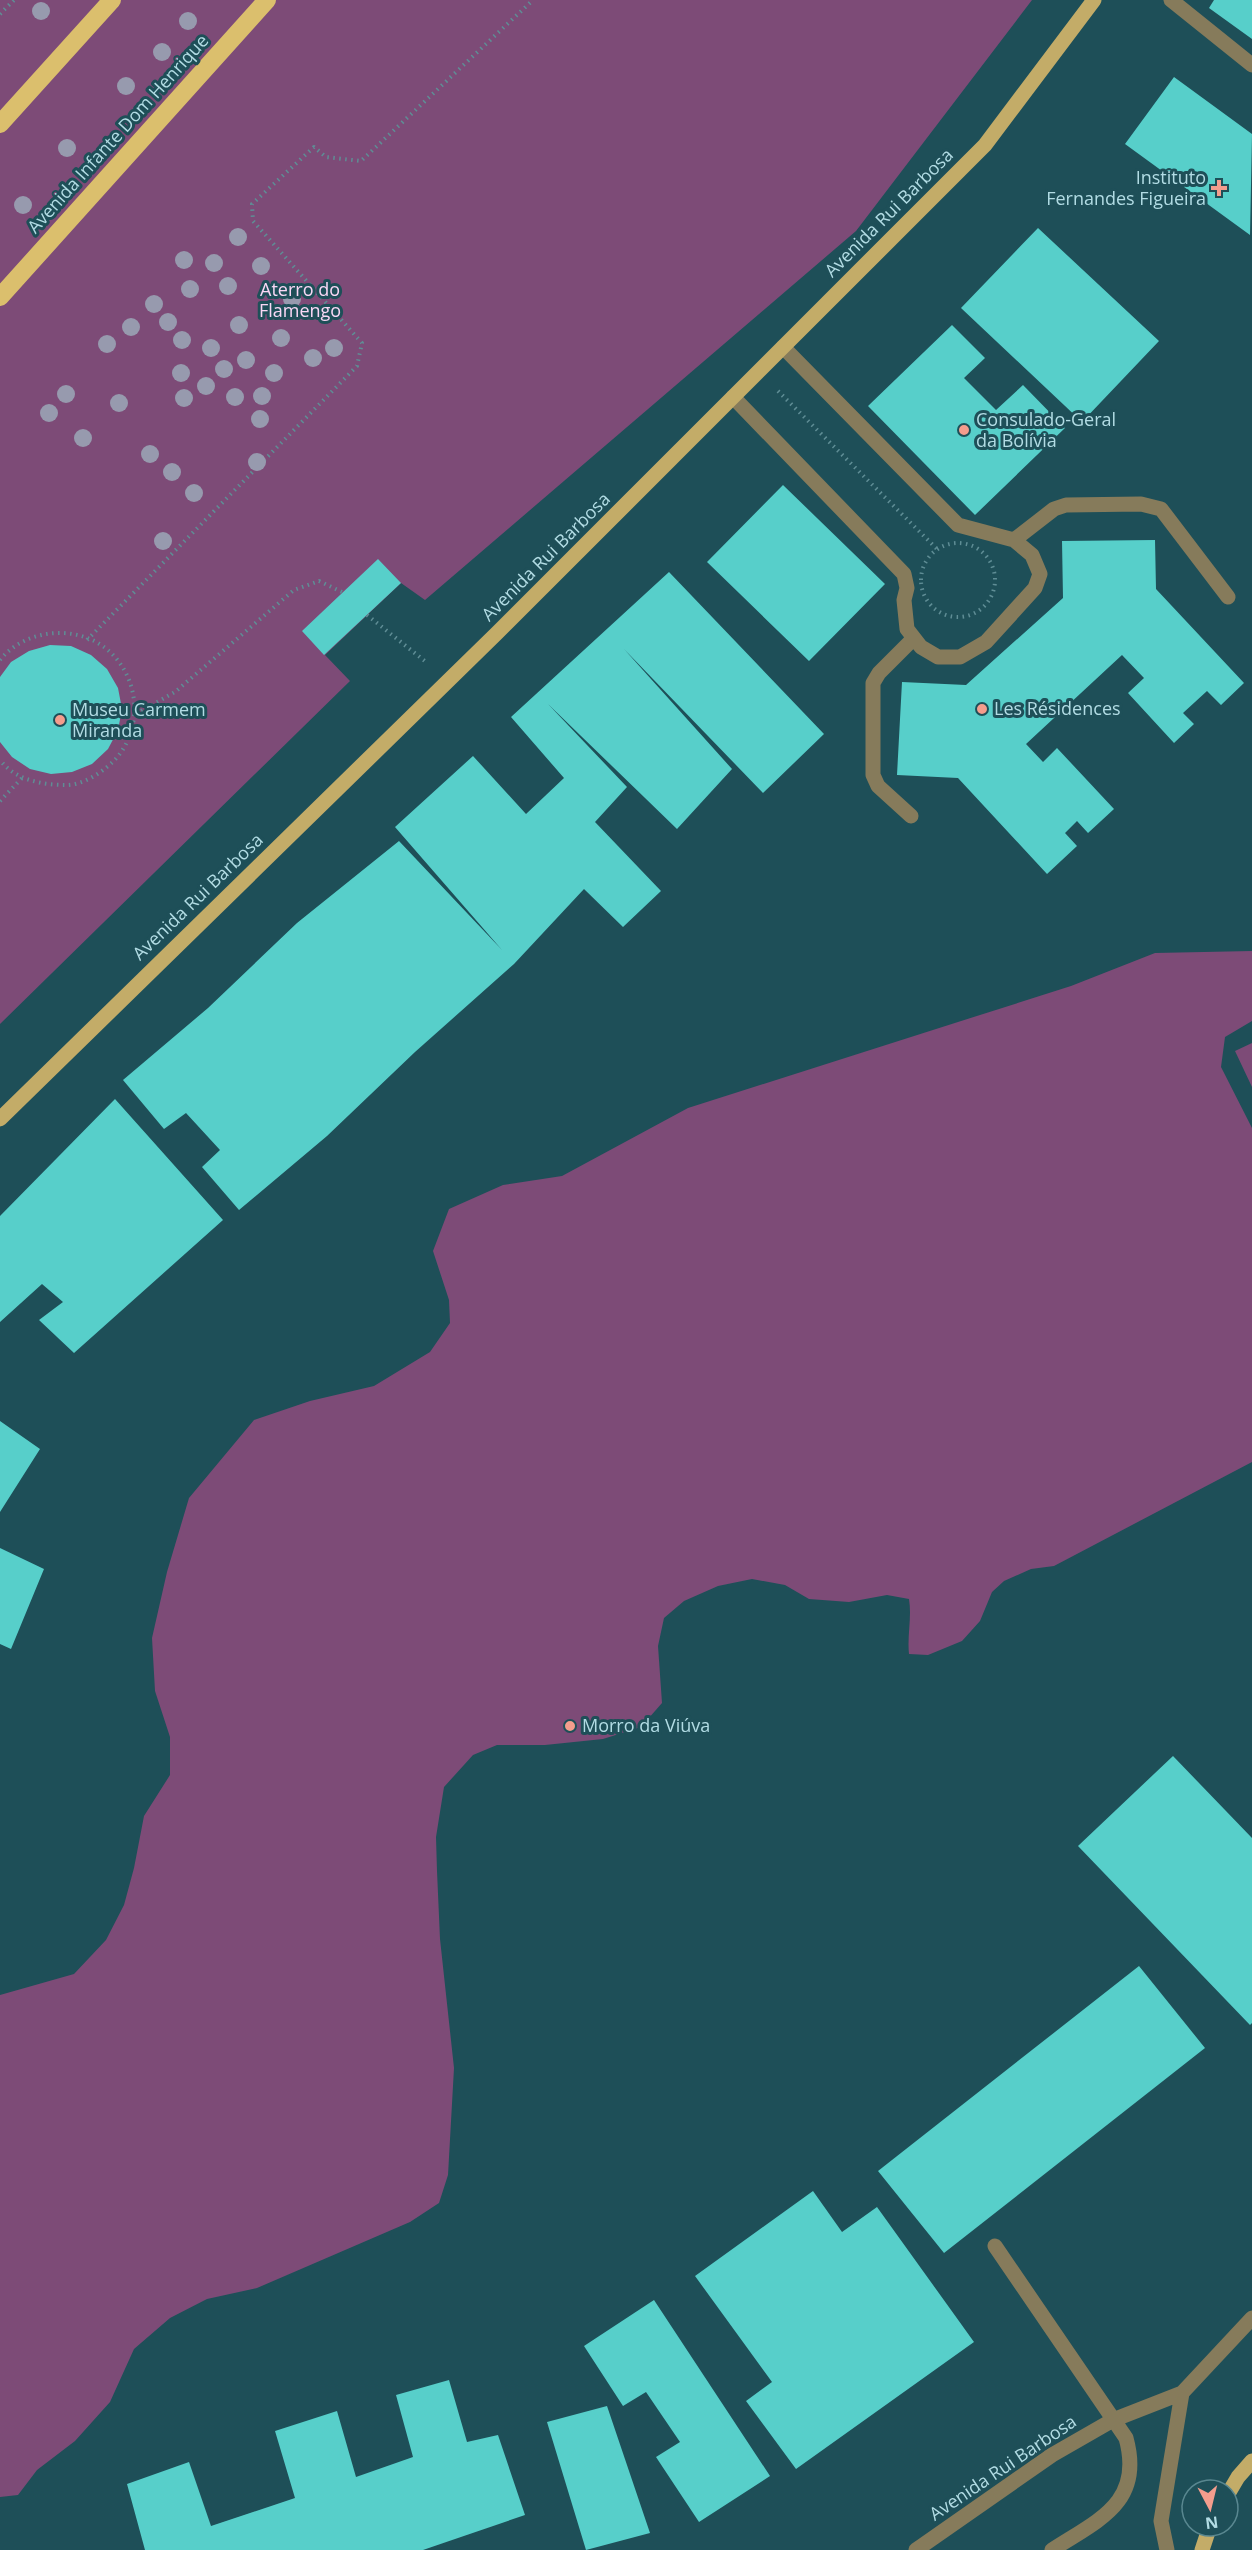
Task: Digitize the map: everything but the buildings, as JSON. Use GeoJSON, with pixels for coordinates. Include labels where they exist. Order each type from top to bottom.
{"type":"FeatureCollection","features":[{"type":"Feature","properties":{"kind":"highway"},"geometry":{"type":"LineString","coordinates":[[0,124],[112,0]]}},
{"type":"Feature","properties":{"kind":"highway","name":"Avenida Infante Dom Henrique"},"geometry":{"type":"LineString","coordinates":[[0,297],[267,0]]}},
{"type":"Feature","properties":{"kind":"main road","name":"Avenida Rui Barbosa"},"geometry":{"type":"LineString","coordinates":[[0,1119],[448,679],[985,145],[1094,0]]}},
{"type":"Feature","properties":{"kind":"main road"},"geometry":{"type":"LineString","coordinates":[[1237,2478],[1252,2461]]}},
{"type":"Feature","properties":{"kind":"street"},"geometry":{"type":"LineString","coordinates":[[1171,0],[1252,65]]}},
{"type":"Feature","properties":{"kind":"street"},"geometry":{"type":"LineString","coordinates":[[733,397],[904,574],[907,588],[904,600],[908,629],[921,647],[938,657],[960,657],[986,642],[1035,588],[1040,574],[1032,555],[1014,540],[958,525],[783,347]]}},
{"type":"Feature","properties":{"kind":"street"},"geometry":{"type":"LineString","coordinates":[[1014,540],[1054,509],[1066,505],[1141,504],[1161,509],[1228,597]]}},
{"type":"Feature","properties":{"kind":"street"},"geometry":{"type":"LineString","coordinates":[[911,816],[878,786],[873,774],[873,683],[879,673],[914,638]]}},
{"type":"Feature","properties":{"kind":"street"},"geometry":{"type":"LineString","coordinates":[[995,2246],[1126,2438],[1131,2458],[1131,2476],[1121,2496],[1109,2512],[1052,2550]]}},
{"type":"Feature","properties":{"kind":"street"},"geometry":{"type":"LineString","coordinates":[[1167,2550],[1161,2521],[1182,2393],[1252,2318]]}},
{"type":"Feature","properties":{"kind":"street","name":"Avenida Rui Barbosa"},"geometry":{"type":"LineString","coordinates":[[916,2550],[1052,2455],[1113,2420],[1182,2393]]}},
{"type":"Feature","properties":{"kind":"path"},"geometry":{"type":"LineString","coordinates":[[0,14],[14,0]]}},
{"type":"Feature","properties":{"kind":"path"},"geometry":{"type":"LineString","coordinates":[[87,640],[357,366],[362,343],[253,221],[252,204],[314,147],[326,157],[361,161],[533,0]]}},
{"type":"Feature","properties":{"kind":"path"},"geometry":{"type":"LineString","coordinates":[[758,372],[938,550]]}},
{"type":"Feature","properties":{"kind":"path"},"geometry":{"type":"LineString","coordinates":[[948,544],[973,546],[990,562],[995,573],[993,591],[984,606],[975,613],[963,617],[951,616],[940,612],[930,604],[921,582],[923,569],[929,558],[938,550],[948,544]]}},
{"type":"Feature","properties":{"kind":"path"},"geometry":{"type":"LineString","coordinates":[[135,714],[175,692],[294,590],[319,581],[342,592]]}},
{"type":"Feature","properties":{"kind":"path"},"geometry":{"type":"LineString","coordinates":[[367,615],[448,679]]}},
{"type":"Feature","properties":{"kind":"path"},"geometry":{"type":"LineString","coordinates":[[0,660],[7,651],[30,638],[55,632],[80,636],[104,647],[121,666],[133,689],[135,714],[129,739],[115,760],[96,776],[72,785],[46,785],[22,778],[0,760]]}},
{"type":"Feature","properties":{"kind":"path"},"geometry":{"type":"LineString","coordinates":[[0,801],[22,778]]}},
{"type":"Feature","properties":{"kind":"green space","name":"Aterro do Flamengo"},"geometry":{"type":"Polygon","coordinates":[[[0,0],[1032,0],[856,231],[425,600],[401,583],[325,655],[350,681],[0,1024],[0,0]]]}},
{"type":"Feature","properties":{"kind":"green space"},"geometry":{"type":"Polygon","coordinates":[[[1252,951],[1252,1021],[1225,1037],[1221,1067],[1252,1128],[1252,1462],[1054,1566],[1031,1569],[1004,1581],[992,1592],[980,1621],[962,1641],[928,1655],[909,1654],[909,1599],[887,1595],[849,1602],[809,1599],[785,1585],[752,1579],[718,1586],[684,1601],[664,1618],[658,1646],[662,1703],[641,1727],[603,1739],[545,1745],[497,1745],[473,1755],[444,1787],[436,1837],[440,1939],[454,2068],[448,2175],[439,2203],[410,2222],[257,2288],[207,2299],[170,2318],[134,2349],[110,2402],[75,2441],[37,2470],[18,2495],[0,2497],[0,1995],[74,1974],[106,1940],[124,1905],[144,1816],[170,1775],[170,1737],[155,1691],[152,1638],[167,1572],[189,1498],[254,1420],[310,1401],[374,1386],[430,1352],[450,1323],[449,1300],[433,1251],[449,1209],[503,1185],[562,1176],[688,1108],[1071,986],[1155,953],[1252,951]]]}},
{"type":"Feature","properties":{"kind":"green space"},"geometry":{"type":"Polygon","coordinates":[[[1252,1043],[1252,1087],[1235,1051],[1252,1043]]]}},
{"type":"Feature","properties":{"kind":"place","name":"Instituto Fernandes Figueira"},"geometry":{"type":"Point","coordinates":[1219,188]}},
{"type":"Feature","properties":{"kind":"place","name":"Consulado-Geral da Bolívia"},"geometry":{"type":"Point","coordinates":[964,430]}},
{"type":"Feature","properties":{"kind":"place","name":"Les Résidences"},"geometry":{"type":"Point","coordinates":[982,709]}},
{"type":"Feature","properties":{"kind":"place","name":"Museu Carmem Miranda"},"geometry":{"type":"Point","coordinates":[60,720]}},
{"type":"Feature","properties":{"kind":"place","name":"Morro da Viúva"},"geometry":{"type":"Point","coordinates":[570,1726]}}]}
